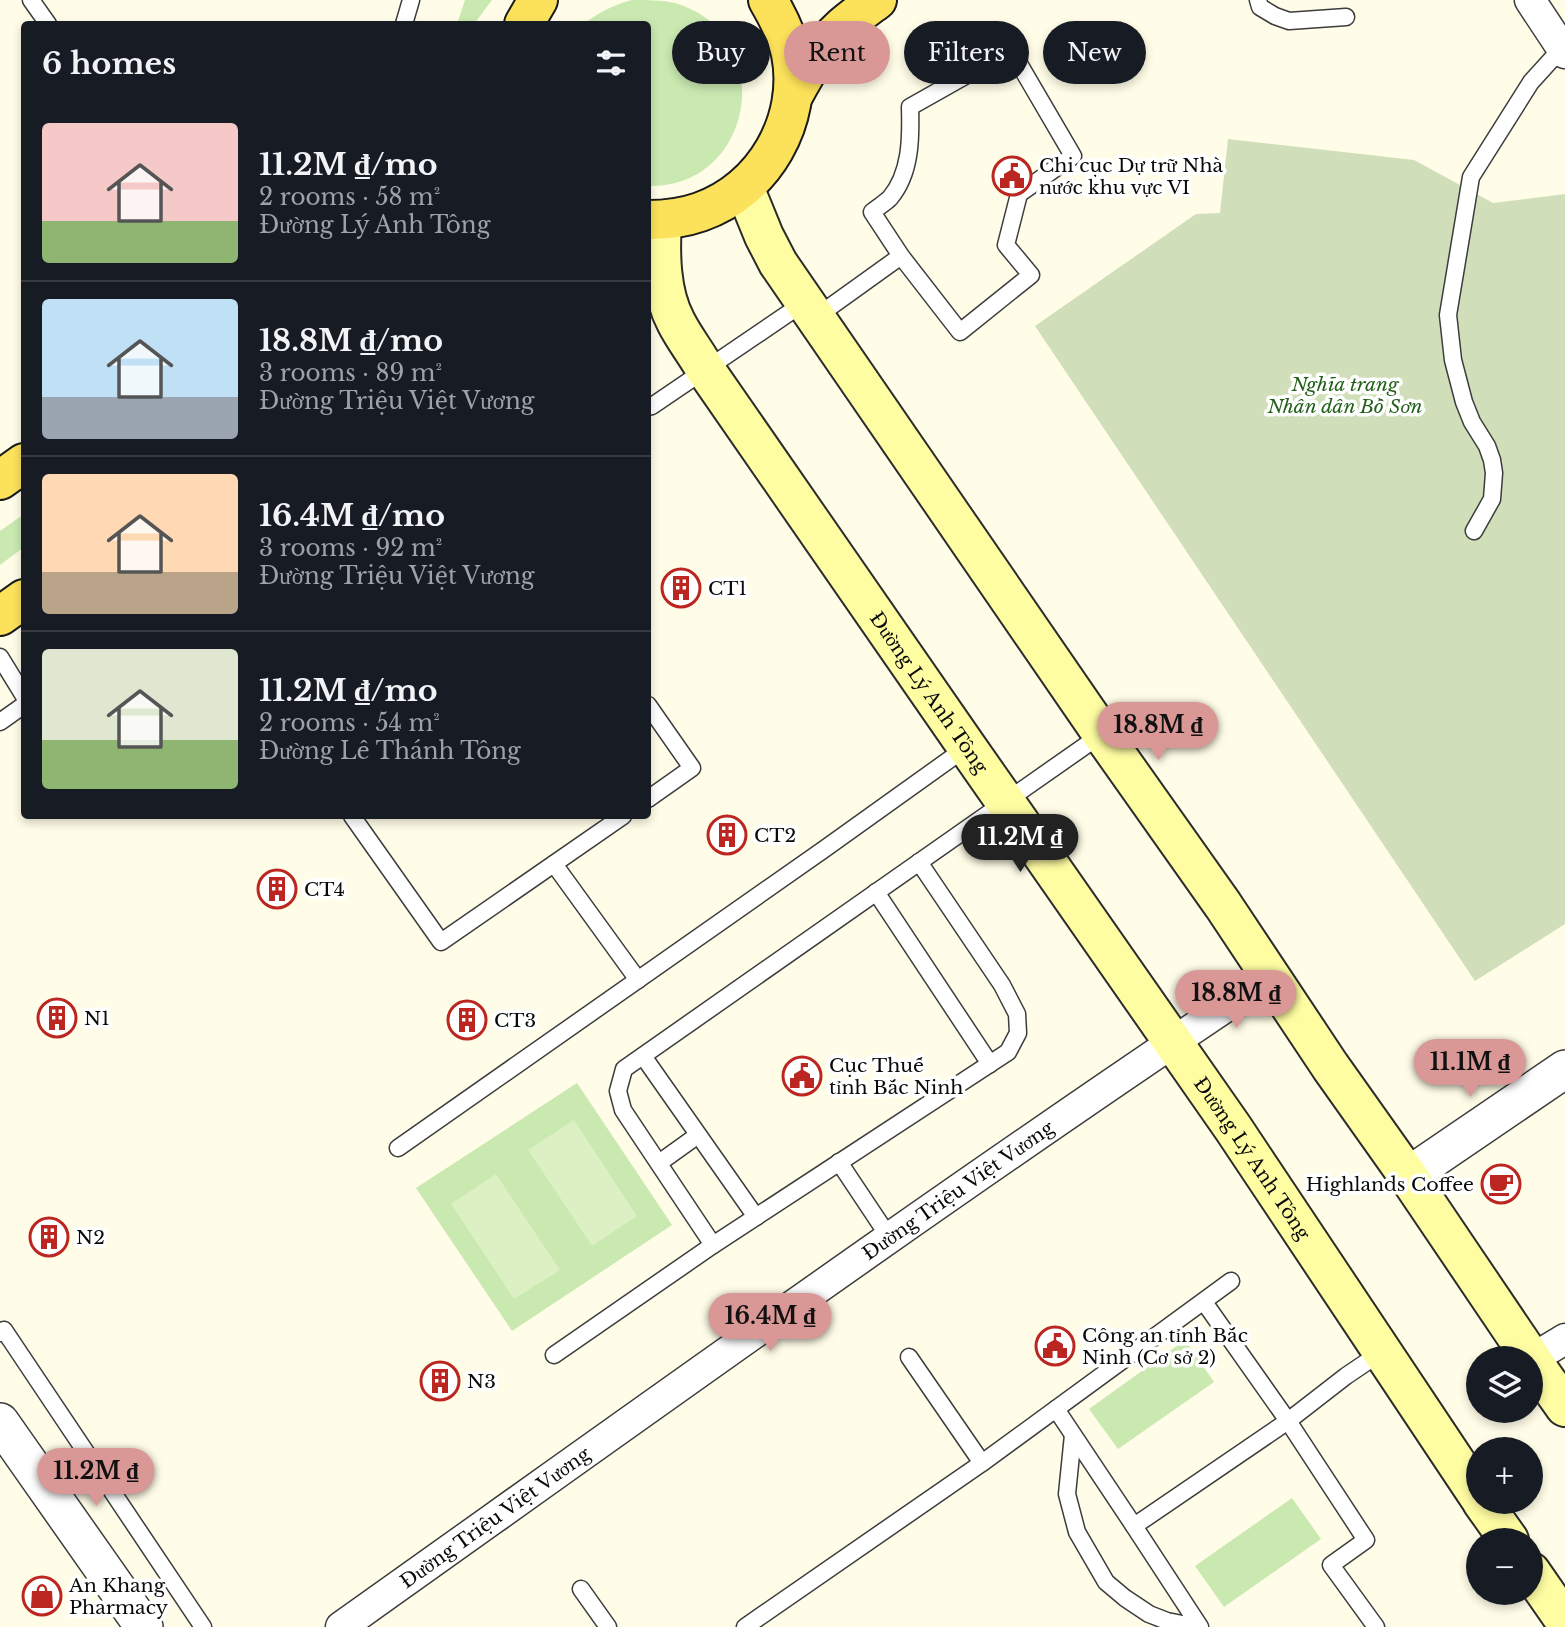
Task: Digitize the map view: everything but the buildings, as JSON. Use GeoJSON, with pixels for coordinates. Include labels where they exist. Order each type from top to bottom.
{"type":"FeatureCollection","features":[{"type":"Feature","properties":{"kind":"main road"},"geometry":{"type":"LineString","coordinates":[[526,21],[538,0]]}},
{"type":"Feature","properties":{"kind":"main road"},"geometry":{"type":"LineString","coordinates":[[654,220],[684,217],[719,204],[744,187],[764,167],[774,151],[789,115],[794,76],[786,34],[768,0]]}},
{"type":"Feature","properties":{"kind":"main road"},"geometry":{"type":"LineString","coordinates":[[793,96],[823,47],[840,29],[877,0]]}},
{"type":"Feature","properties":{"kind":"main road"},"geometry":{"type":"LineString","coordinates":[[744,187],[772,253],[810,310],[1223,905],[1522,1346]]}},
{"type":"Feature","properties":{"kind":"main road","name":"Đường Lý Anh Tông"},"geometry":{"type":"LineString","coordinates":[[654,220],[674,320],[705,369],[1174,1041],[1466,1477]]}},
{"type":"Feature","properties":{"kind":"main road"},"geometry":{"type":"LineString","coordinates":[[0,480],[21,465]]}},
{"type":"Feature","properties":{"kind":"main road"},"geometry":{"type":"LineString","coordinates":[[0,616],[21,601]]}},
{"type":"Feature","properties":{"kind":"main road"},"geometry":{"type":"LineString","coordinates":[[1543,1376],[1565,1407]]}},
{"type":"Feature","properties":{"kind":"main road"},"geometry":{"type":"LineString","coordinates":[[1543,1592],[1560,1620]]}},
{"type":"Feature","properties":{"kind":"street"},"geometry":{"type":"LineString","coordinates":[[1530,0],[1563,51]]}},
{"type":"Feature","properties":{"kind":"street","name":"Đường Triệu Việt Vương"},"geometry":{"type":"LineString","coordinates":[[341,1627],[889,1237],[1270,977]]}},
{"type":"Feature","properties":{"kind":"street"},"geometry":{"type":"LineString","coordinates":[[1408,1176],[1565,1069]]}},
{"type":"Feature","properties":{"kind":"street"},"geometry":{"type":"LineString","coordinates":[[1543,1352],[1565,1339]]}},
{"type":"Feature","properties":{"kind":"street"},"geometry":{"type":"LineString","coordinates":[[0,1422],[144,1627]]}},
{"type":"Feature","properties":{"kind":"lane"},"geometry":{"type":"LineString","coordinates":[[32,0],[46,21]]}},
{"type":"Feature","properties":{"kind":"lane"},"geometry":{"type":"LineString","coordinates":[[405,21],[411,0]]}},
{"type":"Feature","properties":{"kind":"lane"},"geometry":{"type":"LineString","coordinates":[[1258,0],[1260,7],[1289,22],[1346,17]]}},
{"type":"Feature","properties":{"kind":"lane"},"geometry":{"type":"LineString","coordinates":[[1011,50],[1073,156],[1018,194],[1006,245],[1031,275],[960,332],[901,256],[872,212],[890,198],[905,170],[909,151],[910,107],[1011,50]]}},
{"type":"Feature","properties":{"kind":"lane"},"geometry":{"type":"LineString","coordinates":[[1475,531],[1492,499],[1494,473],[1487,446],[1472,422],[1464,402],[1453,360],[1448,315],[1471,177],[1531,82],[1563,51]]}},
{"type":"Feature","properties":{"kind":"lane"},"geometry":{"type":"LineString","coordinates":[[651,405],[705,369],[901,256]]}},
{"type":"Feature","properties":{"kind":"lane"},"geometry":{"type":"LineString","coordinates":[[0,657],[21,690]]}},
{"type":"Feature","properties":{"kind":"lane"},"geometry":{"type":"LineString","coordinates":[[0,722],[21,707]]}},
{"type":"Feature","properties":{"kind":"lane"},"geometry":{"type":"LineString","coordinates":[[651,709],[692,768],[651,797]]}},
{"type":"Feature","properties":{"kind":"lane"},"geometry":{"type":"LineString","coordinates":[[713,1245],[623,1110],[618,1091],[624,1069],[1102,734]]}},
{"type":"Feature","properties":{"kind":"lane"},"geometry":{"type":"LineString","coordinates":[[398,1148],[967,747]]}},
{"type":"Feature","properties":{"kind":"lane"},"geometry":{"type":"LineString","coordinates":[[354,819],[441,942],[620,819]]}},
{"type":"Feature","properties":{"kind":"lane"},"geometry":{"type":"LineString","coordinates":[[554,1355],[713,1245],[1008,1052],[1018,1033],[1017,1014],[1002,985],[919,862]]}},
{"type":"Feature","properties":{"kind":"lane"},"geometry":{"type":"LineString","coordinates":[[554,864],[638,980]]}},
{"type":"Feature","properties":{"kind":"lane"},"geometry":{"type":"LineString","coordinates":[[876,892],[990,1064]]}},
{"type":"Feature","properties":{"kind":"lane"},"geometry":{"type":"LineString","coordinates":[[643,1056],[755,1217]]}},
{"type":"Feature","properties":{"kind":"lane"},"geometry":{"type":"LineString","coordinates":[[659,1163],[698,1135]]}},
{"type":"Feature","properties":{"kind":"lane"},"geometry":{"type":"LineString","coordinates":[[839,1162],[889,1237]]}},
{"type":"Feature","properties":{"kind":"lane"},"geometry":{"type":"LineString","coordinates":[[745,1627],[982,1463],[1231,1282]]}},
{"type":"Feature","properties":{"kind":"lane"},"geometry":{"type":"LineString","coordinates":[[1203,1302],[1366,1540],[1331,1565],[1376,1627]]}},
{"type":"Feature","properties":{"kind":"lane"},"geometry":{"type":"LineString","coordinates":[[1,1329],[203,1627]]}},
{"type":"Feature","properties":{"kind":"lane"},"geometry":{"type":"LineString","coordinates":[[1134,1526],[1287,1421],[1382,1351]]}},
{"type":"Feature","properties":{"kind":"lane"},"geometry":{"type":"LineString","coordinates":[[909,1357],[982,1463]]}},
{"type":"Feature","properties":{"kind":"lane"},"geometry":{"type":"LineString","coordinates":[[1056,1409],[1199,1627]]}},
{"type":"Feature","properties":{"kind":"lane"},"geometry":{"type":"LineString","coordinates":[[1073,1435],[1067,1494],[1077,1532],[1106,1582],[1149,1614],[1167,1621],[1199,1627]]}},
{"type":"Feature","properties":{"kind":"lane"},"geometry":{"type":"LineString","coordinates":[[580,1589],[608,1627]]}},
{"type":"Feature","properties":{"kind":"green space"},"geometry":{"type":"Polygon","coordinates":[[[465,0],[492,0],[476,21],[458,21],[465,0]]]}},
{"type":"Feature","properties":{"kind":"green space"},"geometry":{"type":"Polygon","coordinates":[[[632,0],[659,1],[675,3],[708,20],[672,21],[672,84],[741,84],[741,107],[731,138],[712,163],[684,180],[651,186],[651,21],[588,21],[607,9],[632,0]]]}},
{"type":"Feature","properties":{"kind":"green space","name":"Nghĩa trang Nhân dân Bồ Sơn"},"geometry":{"type":"Polygon","coordinates":[[[1228,139],[1414,160],[1493,203],[1565,194],[1565,924],[1475,981],[1035,326],[1196,214],[1220,213],[1228,139]]]}},
{"type":"Feature","properties":{"kind":"green space"},"geometry":{"type":"Polygon","coordinates":[[[21,516],[21,549],[0,565],[0,531],[21,516]]]}},
{"type":"Feature","properties":{"kind":"green space"},"geometry":{"type":"Polygon","coordinates":[[[577,1083],[672,1225],[512,1331],[416,1188],[577,1083]]]}},
{"type":"Feature","properties":{"kind":"green space"},"geometry":{"type":"Polygon","coordinates":[[[574,1120],[637,1216],[592,1246],[528,1150],[574,1120]]]}},
{"type":"Feature","properties":{"kind":"green space"},"geometry":{"type":"Polygon","coordinates":[[[496,1174],[560,1270],[514,1299],[451,1204],[496,1174]]]}},
{"type":"Feature","properties":{"kind":"green space"},"geometry":{"type":"Polygon","coordinates":[[[1185,1340],[1214,1382],[1118,1449],[1089,1409],[1185,1340]]]}},
{"type":"Feature","properties":{"kind":"green space"},"geometry":{"type":"Polygon","coordinates":[[[1292,1498],[1321,1539],[1224,1607],[1195,1566],[1292,1498]]]}},
{"type":"Feature","properties":{"kind":"place","name":"Chi cục Dự trữ Nhà nước khu vực VI"},"geometry":{"type":"Point","coordinates":[1012,176]}},
{"type":"Feature","properties":{"kind":"place","name":"CT1"},"geometry":{"type":"Point","coordinates":[681,588]}},
{"type":"Feature","properties":{"kind":"place","name":"CT2"},"geometry":{"type":"Point","coordinates":[727,835]}},
{"type":"Feature","properties":{"kind":"place","name":"CT4"},"geometry":{"type":"Point","coordinates":[277,889]}},
{"type":"Feature","properties":{"kind":"place","name":"N1"},"geometry":{"type":"Point","coordinates":[57,1018]}},
{"type":"Feature","properties":{"kind":"place","name":"CT3"},"geometry":{"type":"Point","coordinates":[467,1020]}},
{"type":"Feature","properties":{"kind":"place","name":"Cục Thuế tỉnh Bắc Ninh"},"geometry":{"type":"Point","coordinates":[802,1076]}},
{"type":"Feature","properties":{"kind":"place","name":"Highlands Coffee"},"geometry":{"type":"Point","coordinates":[1501,1184]}},
{"type":"Feature","properties":{"kind":"place","name":"N2"},"geometry":{"type":"Point","coordinates":[49,1237]}},
{"type":"Feature","properties":{"kind":"place","name":"Công an tỉnh Bắc Ninh (Cơ sở 2)"},"geometry":{"type":"Point","coordinates":[1055,1346]}},
{"type":"Feature","properties":{"kind":"place","name":"N3"},"geometry":{"type":"Point","coordinates":[440,1381]}},
{"type":"Feature","properties":{"kind":"place","name":"An Khang Pharmacy"},"geometry":{"type":"Point","coordinates":[42,1596]}}]}
